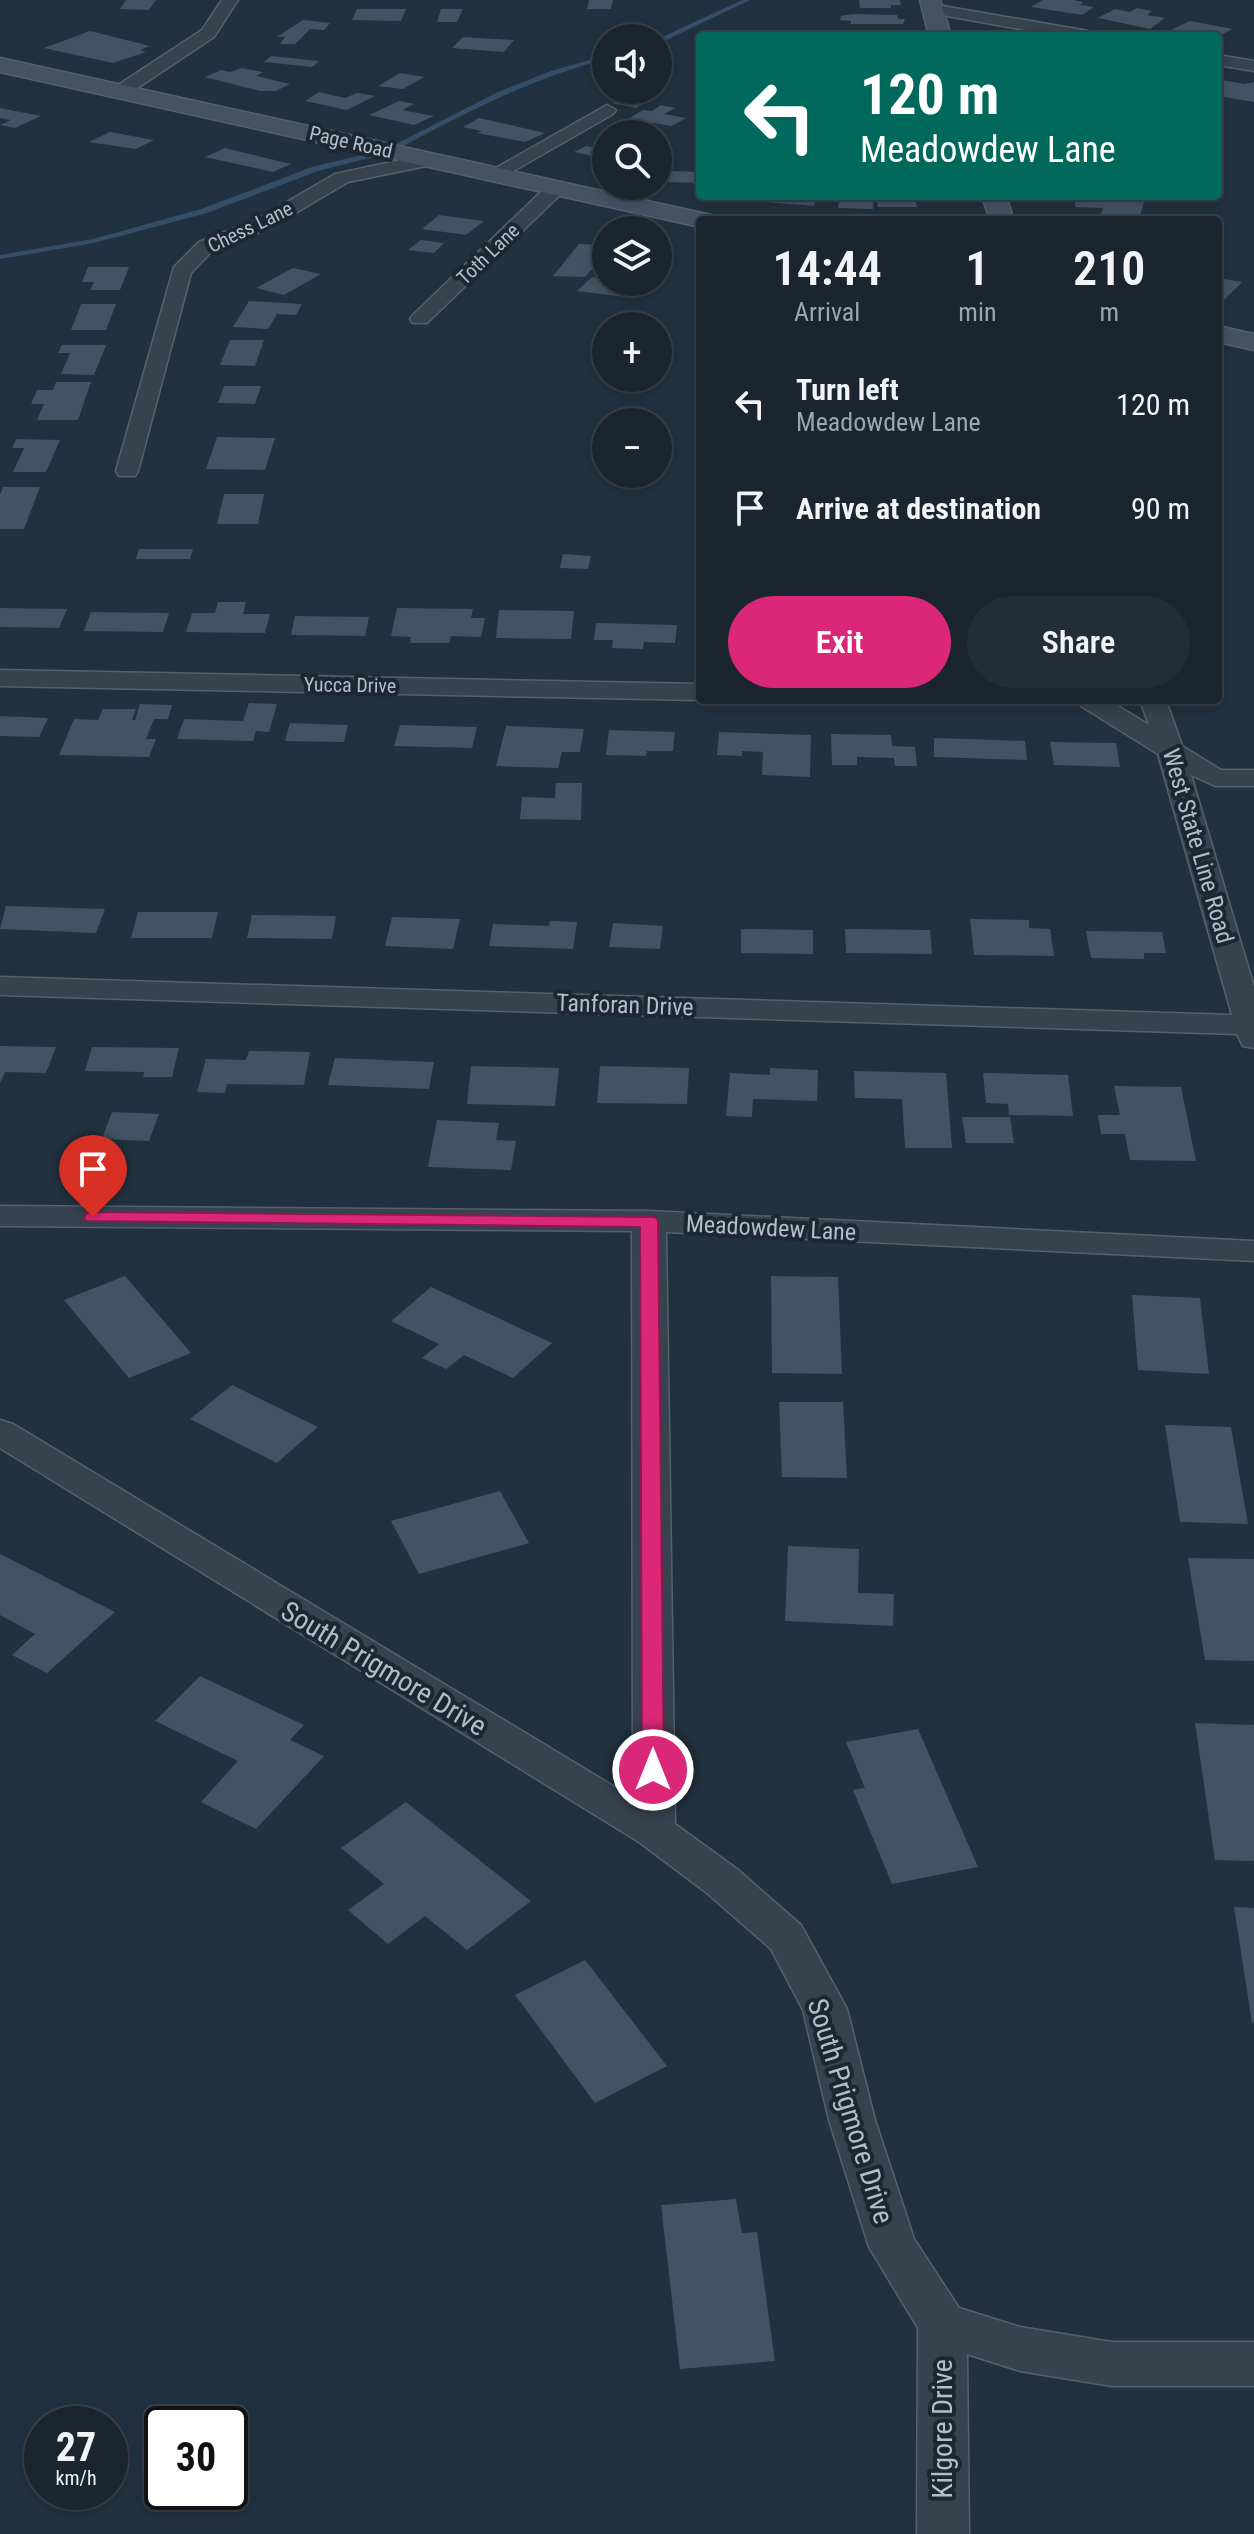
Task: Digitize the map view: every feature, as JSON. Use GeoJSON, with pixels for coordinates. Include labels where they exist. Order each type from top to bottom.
{"type":"FeatureCollection","features":[{"type":"Feature","properties":{"kind":"main road"},"geometry":{"type":"LineString","coordinates":[[931,4],[939,32]]}},
{"type":"Feature","properties":{"kind":"main road","name":"Page Road"},"geometry":{"type":"LineString","coordinates":[[0,65],[696,219]]}},
{"type":"Feature","properties":{"kind":"main road"},"geometry":{"type":"LineString","coordinates":[[1222,335],[1254,342]]}},
{"type":"Feature","properties":{"kind":"street"},"geometry":{"type":"LineString","coordinates":[[121,91],[208,33],[230,0]]}},
{"type":"Feature","properties":{"kind":"street"},"geometry":{"type":"LineString","coordinates":[[931,4],[1068,32]]}},
{"type":"Feature","properties":{"kind":"street"},"geometry":{"type":"LineString","coordinates":[[1222,61],[1254,66]]}},
{"type":"Feature","properties":{"kind":"street"},"geometry":{"type":"LineString","coordinates":[[496,173],[607,110]]}},
{"type":"Feature","properties":{"kind":"street","name":"Chess Lane"},"geometry":{"type":"LineString","coordinates":[[127,471],[181,271],[206,246],[263,224],[342,178],[429,160]]}},
{"type":"Feature","properties":{"kind":"street","name":"Toth Lane"},"geometry":{"type":"LineString","coordinates":[[420,319],[556,188]]}},
{"type":"Feature","properties":{"kind":"street","name":"Yucca Drive"},"geometry":{"type":"LineString","coordinates":[[0,678],[696,692]]}},
{"type":"Feature","properties":{"kind":"street"},"geometry":{"type":"LineString","coordinates":[[1096,704],[1215,778],[1254,778]]}},
{"type":"Feature","properties":{"kind":"street","name":"West State Line Road"},"geometry":{"type":"LineString","coordinates":[[1154,704],[1252,1032]]}},
{"type":"Feature","properties":{"kind":"street","name":"Tanforan Drive"},"geometry":{"type":"LineString","coordinates":[[0,986],[1252,1032]]}},
{"type":"Feature","properties":{"kind":"street","name":"Meadowdew Lane"},"geometry":{"type":"LineString","coordinates":[[0,1216],[649,1221],[1254,1251]]}},
{"type":"Feature","properties":{"kind":"street"},"geometry":{"type":"LineString","coordinates":[[649,1221],[654,1831]]}},
{"type":"Feature","properties":{"kind":"street","name":"South Prigmore Drive"},"geometry":{"type":"LineString","coordinates":[[0,1432],[654,1831],[722,1881],[786,1937],[825,2009],[852,2120],[893,2247],[942,2324]]}},
{"type":"Feature","properties":{"kind":"street"},"geometry":{"type":"LineString","coordinates":[[942,2324],[1020,2349],[1112,2364],[1252,2364]]}},
{"type":"Feature","properties":{"kind":"street","name":"Kilgore Drive"},"geometry":{"type":"LineString","coordinates":[[942,2324],[943,2534]]}},
{"type":"Feature","properties":{"kind":"building"},"geometry":{"type":"Polygon","coordinates":[[[126,0],[156,0],[149,10],[120,9],[126,0]]]}},
{"type":"Feature","properties":{"kind":"building"},"geometry":{"type":"Polygon","coordinates":[[[589,0],[613,0],[611,9],[587,9],[589,0]]]}},
{"type":"Feature","properties":{"kind":"building"},"geometry":{"type":"Polygon","coordinates":[[[859,0],[900,0],[901,5],[860,8],[859,0]]]}},
{"type":"Feature","properties":{"kind":"building"},"geometry":{"type":"Polygon","coordinates":[[[1043,0],[1074,0],[1083,2],[1080,5],[1094,7],[1082,15],[1031,7],[1043,0]]]}},
{"type":"Feature","properties":{"kind":"building"},"geometry":{"type":"Polygon","coordinates":[[[1137,8],[1152,11],[1147,15],[1165,18],[1150,29],[1098,18],[1115,9],[1130,12],[1137,8]]]}},
{"type":"Feature","properties":{"kind":"building"},"geometry":{"type":"Polygon","coordinates":[[[357,9],[406,9],[401,21],[352,20],[357,9]]]}},
{"type":"Feature","properties":{"kind":"building"},"geometry":{"type":"Polygon","coordinates":[[[441,9],[463,9],[457,22],[437,22],[441,9]]]}},
{"type":"Feature","properties":{"kind":"building"},"geometry":{"type":"Polygon","coordinates":[[[897,15],[898,19],[905,19],[903,24],[851,24],[851,21],[840,20],[841,16],[897,15]]]}},
{"type":"Feature","properties":{"kind":"building"},"geometry":{"type":"Polygon","coordinates":[[[303,20],[330,23],[324,30],[310,29],[295,44],[280,44],[285,37],[277,37],[303,20]]]}},
{"type":"Feature","properties":{"kind":"building"},"geometry":{"type":"Polygon","coordinates":[[[1190,21],[1232,29],[1222,34],[1169,31],[1190,21]]]}},
{"type":"Feature","properties":{"kind":"building"},"geometry":{"type":"Polygon","coordinates":[[[90,31],[150,46],[140,50],[146,52],[113,63],[44,48],[90,31]]]}},
{"type":"Feature","properties":{"kind":"building"},"geometry":{"type":"Polygon","coordinates":[[[463,37],[514,40],[504,52],[452,48],[463,37]]]}},
{"type":"Feature","properties":{"kind":"building"},"geometry":{"type":"Polygon","coordinates":[[[271,56],[319,61],[312,67],[264,62],[271,56]]]}},
{"type":"Feature","properties":{"kind":"building"},"geometry":{"type":"Polygon","coordinates":[[[242,68],[263,72],[256,76],[290,84],[276,91],[260,91],[205,77],[221,70],[230,72],[242,68]]]}},
{"type":"Feature","properties":{"kind":"building"},"geometry":{"type":"Polygon","coordinates":[[[400,73],[424,77],[403,89],[378,86],[400,73]]]}},
{"type":"Feature","properties":{"kind":"building"},"geometry":{"type":"Polygon","coordinates":[[[1222,80],[1245,84],[1254,82],[1254,102],[1222,97],[1222,80]]]}},
{"type":"Feature","properties":{"kind":"building"},"geometry":{"type":"Polygon","coordinates":[[[319,92],[345,98],[357,93],[375,96],[347,110],[305,101],[319,92]]]}},
{"type":"Feature","properties":{"kind":"building"},"geometry":{"type":"Polygon","coordinates":[[[399,101],[414,104],[402,110],[434,116],[414,125],[369,115],[399,101]]]}},
{"type":"Feature","properties":{"kind":"building"},"geometry":{"type":"Polygon","coordinates":[[[617,104],[643,104],[636,108],[617,104]]]}},
{"type":"Feature","properties":{"kind":"building"},"geometry":{"type":"Polygon","coordinates":[[[661,105],[675,108],[664,114],[686,118],[672,126],[672,120],[628,119],[643,110],[652,111],[661,105]]]}},
{"type":"Feature","properties":{"kind":"building"},"geometry":{"type":"Polygon","coordinates":[[[0,108],[41,116],[15,128],[0,125],[11,120],[0,118],[0,108]]]}},
{"type":"Feature","properties":{"kind":"building"},"geometry":{"type":"Polygon","coordinates":[[[479,118],[545,133],[525,142],[477,133],[482,131],[463,127],[479,118]]]}},
{"type":"Feature","properties":{"kind":"building"},"geometry":{"type":"Polygon","coordinates":[[[110,132],[154,140],[136,149],[89,142],[110,132]]]}},
{"type":"Feature","properties":{"kind":"building"},"geometry":{"type":"Polygon","coordinates":[[[586,146],[592,147],[592,156],[574,152],[586,146]]]}},
{"type":"Feature","properties":{"kind":"building"},"geometry":{"type":"Polygon","coordinates":[[[225,148],[291,164],[273,172],[205,157],[225,148]]]}},
{"type":"Feature","properties":{"kind":"building"},"geometry":{"type":"Polygon","coordinates":[[[672,171],[696,172],[696,183],[672,182],[672,171]]]}},
{"type":"Feature","properties":{"kind":"building"},"geometry":{"type":"Polygon","coordinates":[[[753,200],[816,200],[814,206],[753,200]]]}},
{"type":"Feature","properties":{"kind":"building"},"geometry":{"type":"Polygon","coordinates":[[[839,200],[874,200],[873,209],[838,208],[839,200]]]}},
{"type":"Feature","properties":{"kind":"building"},"geometry":{"type":"Polygon","coordinates":[[[877,200],[916,200],[917,207],[878,207],[877,200]]]}},
{"type":"Feature","properties":{"kind":"building"},"geometry":{"type":"Polygon","coordinates":[[[1075,200],[1145,200],[1140,216],[1101,214],[1103,208],[1075,207],[1075,200]]]}},
{"type":"Feature","properties":{"kind":"building"},"geometry":{"type":"Polygon","coordinates":[[[439,215],[484,221],[466,235],[422,229],[439,215]]]}},
{"type":"Feature","properties":{"kind":"building"},"geometry":{"type":"Polygon","coordinates":[[[421,240],[444,243],[434,253],[408,250],[421,240]]]}},
{"type":"Feature","properties":{"kind":"building"},"geometry":{"type":"Polygon","coordinates":[[[579,244],[592,245],[592,269],[585,277],[553,276],[579,244]]]}},
{"type":"Feature","properties":{"kind":"building"},"geometry":{"type":"Polygon","coordinates":[[[88,267],[129,267],[120,290],[90,290],[94,282],[82,282],[88,267]]]}},
{"type":"Feature","properties":{"kind":"building"},"geometry":{"type":"Polygon","coordinates":[[[293,268],[321,274],[284,295],[256,288],[293,268]]]}},
{"type":"Feature","properties":{"kind":"building"},"geometry":{"type":"Polygon","coordinates":[[[592,277],[592,293],[577,291],[592,277]]]}},
{"type":"Feature","properties":{"kind":"building"},"geometry":{"type":"Polygon","coordinates":[[[1222,279],[1242,282],[1222,302],[1222,279]]]}},
{"type":"Feature","properties":{"kind":"building"},"geometry":{"type":"Polygon","coordinates":[[[249,301],[302,304],[296,315],[277,314],[268,329],[233,327],[249,301]]]}},
{"type":"Feature","properties":{"kind":"building"},"geometry":{"type":"Polygon","coordinates":[[[81,304],[116,304],[106,330],[71,330],[81,304]]]}},
{"type":"Feature","properties":{"kind":"building"},"geometry":{"type":"Polygon","coordinates":[[[230,340],[264,340],[255,366],[220,365],[230,340]]]}},
{"type":"Feature","properties":{"kind":"building"},"geometry":{"type":"Polygon","coordinates":[[[62,345],[106,345],[94,375],[61,374],[70,353],[58,353],[62,345]]]}},
{"type":"Feature","properties":{"kind":"building"},"geometry":{"type":"Polygon","coordinates":[[[56,382],[91,382],[78,420],[37,420],[44,404],[31,404],[37,390],[53,390],[56,382]]]}},
{"type":"Feature","properties":{"kind":"building"},"geometry":{"type":"Polygon","coordinates":[[[224,386],[261,386],[255,404],[218,403],[224,386]]]}},
{"type":"Feature","properties":{"kind":"building"},"geometry":{"type":"Polygon","coordinates":[[[217,437],[275,438],[265,470],[206,469],[217,437]]]}},
{"type":"Feature","properties":{"kind":"building"},"geometry":{"type":"Polygon","coordinates":[[[16,439],[60,440],[46,472],[13,472],[24,448],[12,448],[16,439]]]}},
{"type":"Feature","properties":{"kind":"building"},"geometry":{"type":"Polygon","coordinates":[[[3,487],[40,487],[24,529],[0,529],[0,495],[3,487]]]}},
{"type":"Feature","properties":{"kind":"building"},"geometry":{"type":"Polygon","coordinates":[[[224,494],[264,494],[258,524],[217,524],[224,494]]]}},
{"type":"Feature","properties":{"kind":"building"},"geometry":{"type":"Polygon","coordinates":[[[139,549],[193,549],[190,559],[136,559],[139,549]]]}},
{"type":"Feature","properties":{"kind":"building"},"geometry":{"type":"Polygon","coordinates":[[[563,554],[591,556],[588,569],[560,568],[563,554]]]}},
{"type":"Feature","properties":{"kind":"building"},"geometry":{"type":"Polygon","coordinates":[[[218,602],[246,602],[243,614],[270,614],[265,633],[186,632],[192,613],[215,613],[218,602]]]}},
{"type":"Feature","properties":{"kind":"building"},"geometry":{"type":"Polygon","coordinates":[[[0,608],[67,609],[59,628],[0,627],[0,608]]]}},
{"type":"Feature","properties":{"kind":"building"},"geometry":{"type":"Polygon","coordinates":[[[397,608],[473,609],[471,618],[485,618],[481,637],[451,636],[449,643],[410,643],[411,637],[391,636],[397,608]]]}},
{"type":"Feature","properties":{"kind":"building"},"geometry":{"type":"Polygon","coordinates":[[[499,610],[574,611],[571,639],[496,638],[499,610]]]}},
{"type":"Feature","properties":{"kind":"building"},"geometry":{"type":"Polygon","coordinates":[[[91,612],[169,613],[163,632],[84,631],[91,612]]]}},
{"type":"Feature","properties":{"kind":"building"},"geometry":{"type":"Polygon","coordinates":[[[295,616],[369,617],[365,636],[291,635],[295,616]]]}},
{"type":"Feature","properties":{"kind":"building"},"geometry":{"type":"Polygon","coordinates":[[[596,623],[677,625],[675,643],[644,642],[643,649],[612,648],[613,640],[594,640],[596,623]]]}},
{"type":"Feature","properties":{"kind":"building"},"geometry":{"type":"Polygon","coordinates":[[[249,703],[277,704],[269,732],[256,731],[253,741],[177,739],[184,719],[243,721],[249,703]]]}},
{"type":"Feature","properties":{"kind":"building"},"geometry":{"type":"Polygon","coordinates":[[[140,704],[172,705],[168,719],[154,719],[146,739],[156,739],[149,757],[59,755],[74,719],[98,720],[103,709],[136,709],[132,720],[135,720],[140,704]]]}},
{"type":"Feature","properties":{"kind":"building"},"geometry":{"type":"Polygon","coordinates":[[[0,716],[48,718],[39,737],[0,736],[0,716]]]}},
{"type":"Feature","properties":{"kind":"building"},"geometry":{"type":"Polygon","coordinates":[[[290,723],[348,725],[344,742],[285,741],[290,723]]]}},
{"type":"Feature","properties":{"kind":"building"},"geometry":{"type":"Polygon","coordinates":[[[400,725],[477,727],[472,748],[394,746],[400,725]]]}},
{"type":"Feature","properties":{"kind":"building"},"geometry":{"type":"Polygon","coordinates":[[[506,726],[584,729],[580,752],[562,752],[558,768],[496,766],[506,726]]]}},
{"type":"Feature","properties":{"kind":"building"},"geometry":{"type":"Polygon","coordinates":[[[609,730],[675,732],[673,751],[647,751],[646,756],[606,755],[609,730]]]}},
{"type":"Feature","properties":{"kind":"building"},"geometry":{"type":"Polygon","coordinates":[[[719,732],[811,735],[810,777],[762,775],[763,752],[742,751],[742,756],[717,755],[719,732]]]}},
{"type":"Feature","properties":{"kind":"building"},"geometry":{"type":"Polygon","coordinates":[[[831,734],[891,735],[892,746],[915,747],[917,766],[895,766],[894,758],[857,757],[857,765],[832,765],[831,734]]]}},
{"type":"Feature","properties":{"kind":"building"},"geometry":{"type":"Polygon","coordinates":[[[934,738],[1025,741],[1027,760],[934,757],[934,738]]]}},
{"type":"Feature","properties":{"kind":"building"},"geometry":{"type":"Polygon","coordinates":[[[1050,742],[1116,743],[1120,767],[1054,765],[1050,742]]]}},
{"type":"Feature","properties":{"kind":"building"},"geometry":{"type":"Polygon","coordinates":[[[556,783],[582,783],[581,820],[520,819],[522,797],[555,798],[556,783]]]}},
{"type":"Feature","properties":{"kind":"building"},"geometry":{"type":"Polygon","coordinates":[[[6,906],[105,909],[96,933],[0,929],[6,906]]]}},
{"type":"Feature","properties":{"kind":"building"},"geometry":{"type":"Polygon","coordinates":[[[138,912],[218,912],[212,938],[131,938],[138,912]]]}},
{"type":"Feature","properties":{"kind":"building"},"geometry":{"type":"Polygon","coordinates":[[[252,915],[336,916],[332,939],[247,938],[252,915]]]}},
{"type":"Feature","properties":{"kind":"building"},"geometry":{"type":"Polygon","coordinates":[[[392,917],[460,919],[453,949],[385,946],[392,917]]]}},
{"type":"Feature","properties":{"kind":"building"},"geometry":{"type":"Polygon","coordinates":[[[970,919],[1029,920],[1029,928],[1050,929],[1054,956],[974,955],[970,919]]]}},
{"type":"Feature","properties":{"kind":"building"},"geometry":{"type":"Polygon","coordinates":[[[550,921],[577,922],[573,949],[489,946],[493,924],[549,926],[550,921]]]}},
{"type":"Feature","properties":{"kind":"building"},"geometry":{"type":"Polygon","coordinates":[[[613,923],[663,926],[660,949],[609,947],[613,923]]]}},
{"type":"Feature","properties":{"kind":"building"},"geometry":{"type":"Polygon","coordinates":[[[741,929],[813,930],[813,954],[741,953],[741,929]]]}},
{"type":"Feature","properties":{"kind":"building"},"geometry":{"type":"Polygon","coordinates":[[[845,929],[930,930],[932,954],[846,953],[845,929]]]}},
{"type":"Feature","properties":{"kind":"building"},"geometry":{"type":"Polygon","coordinates":[[[1086,931],[1162,932],[1166,953],[1144,953],[1144,959],[1091,958],[1086,931]]]}},
{"type":"Feature","properties":{"kind":"building"},"geometry":{"type":"Polygon","coordinates":[[[0,1046],[56,1047],[46,1073],[5,1072],[0,1083],[0,1046]]]}},
{"type":"Feature","properties":{"kind":"building"},"geometry":{"type":"Polygon","coordinates":[[[92,1047],[179,1048],[172,1077],[143,1077],[144,1072],[85,1071],[92,1047]]]}},
{"type":"Feature","properties":{"kind":"building"},"geometry":{"type":"Polygon","coordinates":[[[249,1051],[310,1052],[304,1085],[227,1084],[225,1093],[197,1092],[206,1059],[246,1060],[249,1051]]]}},
{"type":"Feature","properties":{"kind":"building"},"geometry":{"type":"Polygon","coordinates":[[[335,1058],[434,1062],[429,1089],[328,1085],[335,1058]]]}},
{"type":"Feature","properties":{"kind":"building"},"geometry":{"type":"Polygon","coordinates":[[[471,1066],[559,1068],[555,1106],[467,1104],[471,1066]]]}},
{"type":"Feature","properties":{"kind":"building"},"geometry":{"type":"Polygon","coordinates":[[[600,1066],[689,1068],[687,1104],[597,1103],[600,1066]]]}},
{"type":"Feature","properties":{"kind":"building"},"geometry":{"type":"Polygon","coordinates":[[[770,1068],[818,1070],[817,1101],[753,1099],[752,1117],[726,1116],[730,1073],[770,1075],[770,1068]]]}},
{"type":"Feature","properties":{"kind":"building"},"geometry":{"type":"Polygon","coordinates":[[[854,1071],[946,1073],[952,1148],[905,1148],[902,1099],[855,1098],[854,1071]]]}},
{"type":"Feature","properties":{"kind":"building"},"geometry":{"type":"Polygon","coordinates":[[[983,1073],[1068,1075],[1073,1116],[1009,1115],[1008,1104],[986,1103],[983,1073]]]}},
{"type":"Feature","properties":{"kind":"building"},"geometry":{"type":"Polygon","coordinates":[[[1114,1086],[1181,1087],[1196,1161],[1130,1160],[1125,1134],[1101,1134],[1098,1115],[1120,1115],[1114,1086]]]}},
{"type":"Feature","properties":{"kind":"building"},"geometry":{"type":"Polygon","coordinates":[[[112,1112],[159,1114],[149,1141],[102,1139],[112,1112]]]}},
{"type":"Feature","properties":{"kind":"building"},"geometry":{"type":"Polygon","coordinates":[[[962,1117],[1010,1117],[1014,1143],[966,1143],[962,1117]]]}},
{"type":"Feature","properties":{"kind":"building"},"geometry":{"type":"Polygon","coordinates":[[[437,1120],[499,1123],[496,1140],[516,1141],[511,1170],[428,1167],[437,1120]]]}},
{"type":"Feature","properties":{"kind":"building"},"geometry":{"type":"Polygon","coordinates":[[[125,1276],[191,1353],[129,1378],[64,1300],[125,1276]]]}},
{"type":"Feature","properties":{"kind":"building"},"geometry":{"type":"Polygon","coordinates":[[[771,1276],[838,1277],[842,1374],[772,1373],[771,1276]]]}},
{"type":"Feature","properties":{"kind":"building"},"geometry":{"type":"Polygon","coordinates":[[[431,1287],[552,1343],[513,1378],[464,1355],[446,1369],[422,1358],[439,1344],[391,1321],[431,1287]]]}},
{"type":"Feature","properties":{"kind":"building"},"geometry":{"type":"Polygon","coordinates":[[[1132,1295],[1200,1298],[1209,1374],[1138,1370],[1132,1295]]]}},
{"type":"Feature","properties":{"kind":"building"},"geometry":{"type":"Polygon","coordinates":[[[232,1385],[318,1427],[277,1463],[190,1419],[232,1385]]]}},
{"type":"Feature","properties":{"kind":"building"},"geometry":{"type":"Polygon","coordinates":[[[779,1402],[843,1402],[847,1478],[782,1477],[779,1402]]]}},
{"type":"Feature","properties":{"kind":"building"},"geometry":{"type":"Polygon","coordinates":[[[1165,1425],[1231,1427],[1248,1524],[1180,1522],[1165,1425]]]}},
{"type":"Feature","properties":{"kind":"building"},"geometry":{"type":"Polygon","coordinates":[[[500,1491],[529,1543],[419,1574],[391,1521],[500,1491]]]}},
{"type":"Feature","properties":{"kind":"building"},"geometry":{"type":"Polygon","coordinates":[[[788,1546],[859,1549],[858,1593],[894,1594],[893,1626],[785,1621],[788,1546]]]}},
{"type":"Feature","properties":{"kind":"building"},"geometry":{"type":"Polygon","coordinates":[[[0,1554],[115,1612],[47,1673],[12,1655],[35,1634],[0,1615],[0,1554]]]}},
{"type":"Feature","properties":{"kind":"building"},"geometry":{"type":"Polygon","coordinates":[[[1188,1558],[1254,1559],[1254,1661],[1205,1660],[1188,1558]]]}},
{"type":"Feature","properties":{"kind":"building"},"geometry":{"type":"Polygon","coordinates":[[[200,1676],[304,1725],[290,1740],[324,1756],[256,1829],[201,1802],[238,1761],[155,1721],[200,1676]]]}},
{"type":"Feature","properties":{"kind":"building"},"geometry":{"type":"Polygon","coordinates":[[[1195,1723],[1254,1725],[1254,1861],[1215,1860],[1195,1723]]]}},
{"type":"Feature","properties":{"kind":"building"},"geometry":{"type":"Polygon","coordinates":[[[918,1729],[978,1867],[892,1884],[853,1790],[865,1788],[846,1742],[918,1729]]]}},
{"type":"Feature","properties":{"kind":"building"},"geometry":{"type":"Polygon","coordinates":[[[406,1802],[531,1901],[467,1950],[425,1916],[388,1944],[348,1910],[384,1884],[341,1848],[406,1802]]]}},
{"type":"Feature","properties":{"kind":"building"},"geometry":{"type":"Polygon","coordinates":[[[1234,1907],[1254,1908],[1252,2023],[1234,1907]]]}},
{"type":"Feature","properties":{"kind":"building"},"geometry":{"type":"Polygon","coordinates":[[[585,1960],[667,2066],[595,2103],[515,1995],[585,1960]]]}},
{"type":"Feature","properties":{"kind":"building"},"geometry":{"type":"Polygon","coordinates":[[[736,2199],[742,2233],[757,2232],[775,2361],[680,2369],[661,2205],[736,2199]]]}},
{"type":"Feature","properties":{"kind":"waterway"},"geometry":{"type":"LineString","coordinates":[[672,35],[747,0]]}},
{"type":"Feature","properties":{"kind":"waterway"},"geometry":{"type":"LineString","coordinates":[[400,144],[527,83],[592,61]]}},
{"type":"Feature","properties":{"kind":"waterway"},"geometry":{"type":"LineString","coordinates":[[0,257],[94,241],[204,211],[315,169],[370,155]]}},
{"type":"Feature","properties":{"kind":"route"},"geometry":{"type":"LineString","coordinates":[[93,1217],[649,1221],[653,1770]]}}]}
